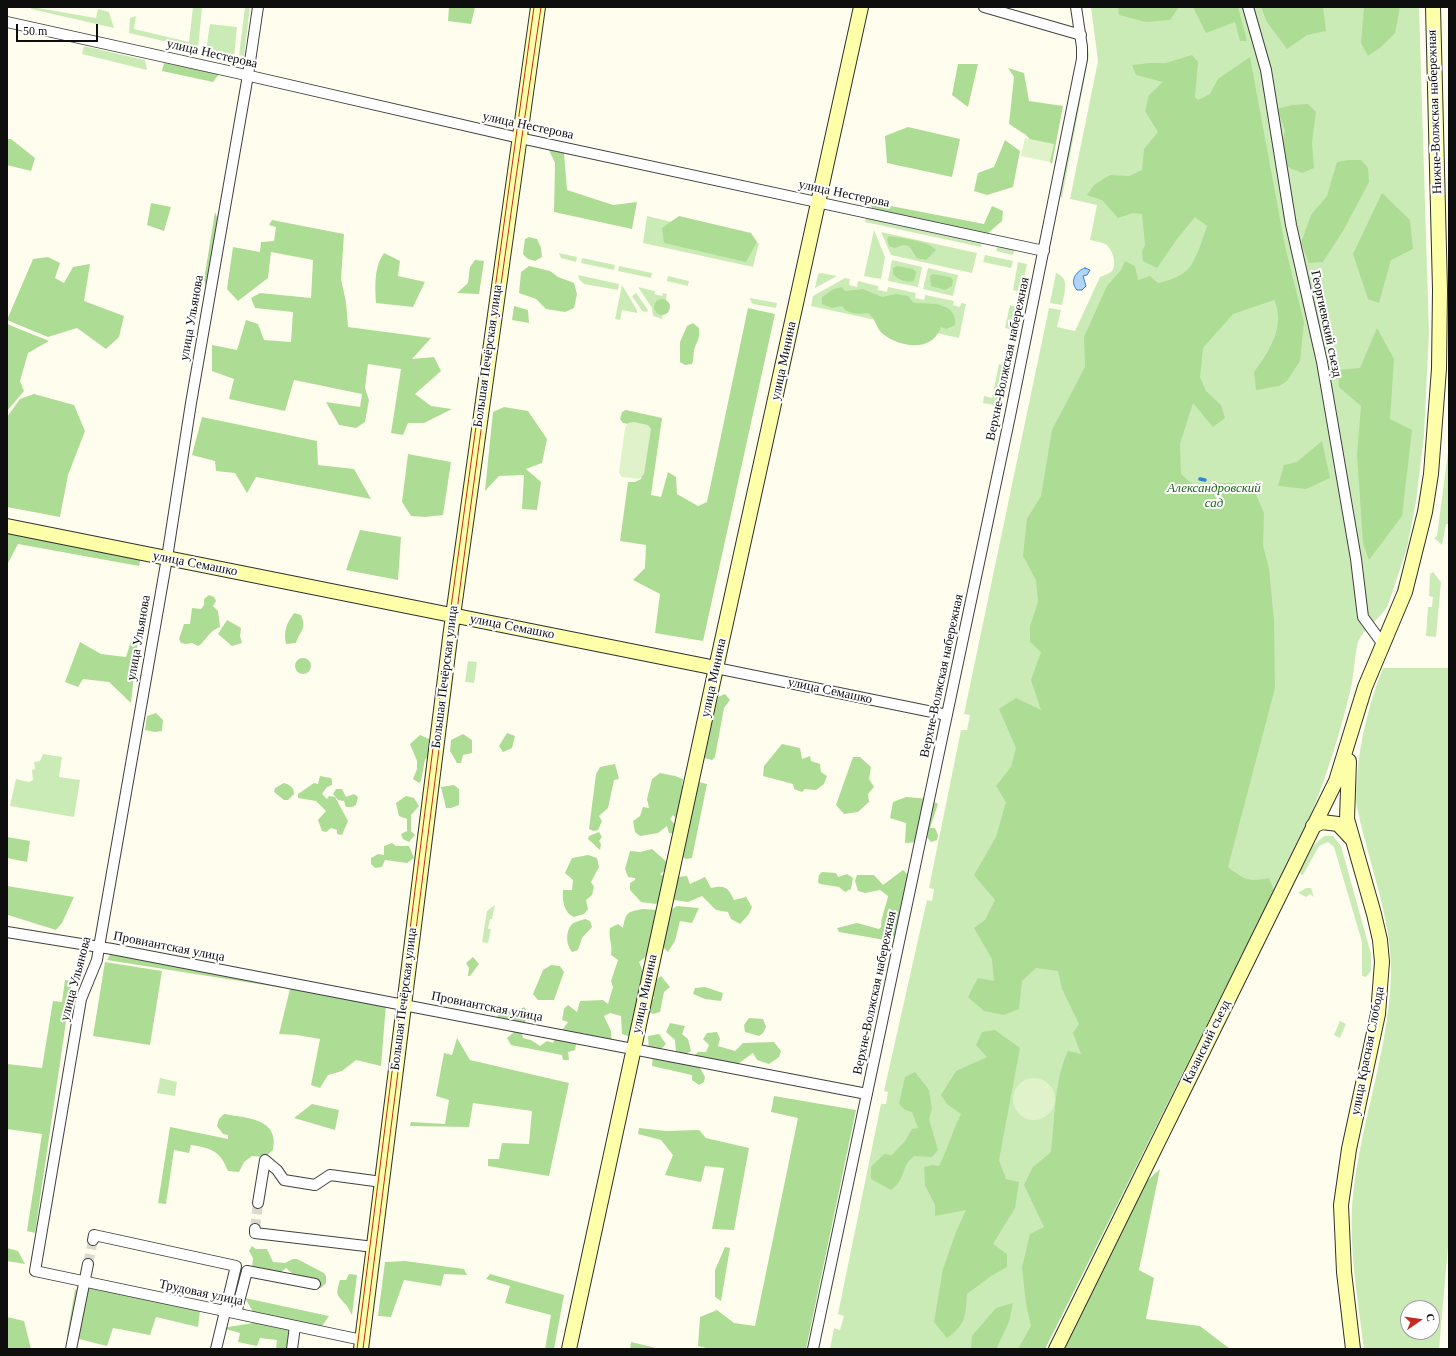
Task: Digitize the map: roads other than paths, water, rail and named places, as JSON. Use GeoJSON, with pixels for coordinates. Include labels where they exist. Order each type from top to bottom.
{"type":"FeatureCollection","features":[{"type":"Feature","properties":{"kind":"street","name":"улица Ульянова"},"geometry":{"type":"LineString","coordinates":[[35,1271],[81,999],[97,960],[167,558],[191,403],[248,76],[258,7]]}},
{"type":"Feature","properties":{"kind":"street","name":"Большая Печёрская улица"},"geometry":{"type":"LineString","coordinates":[[362,1345],[453,615],[518,138],[538,7]]}},
{"type":"Feature","properties":{"kind":"street","name":"улица Минина"},"geometry":{"type":"LineString","coordinates":[[569,1349],[633,1049],[861,7]]}},
{"type":"Feature","properties":{"kind":"street"},"geometry":{"type":"LineString","coordinates":[[984,7],[1081,35]]}},
{"type":"Feature","properties":{"kind":"street","name":"Верхне-Волжская набережная"},"geometry":{"type":"LineString","coordinates":[[813,1349],[1044,251],[1082,59],[1081,35],[1076,7]]}},
{"type":"Feature","properties":{"kind":"street","name":"Георгиевский съезд"},"geometry":{"type":"LineString","coordinates":[[1248,7],[1266,70],[1291,225],[1323,369],[1356,559],[1363,617],[1382,643]]}},
{"type":"Feature","properties":{"kind":"street","name":"Нижне-Волжская набережная"},"geometry":{"type":"LineString","coordinates":[[1352,733],[1365,688],[1382,643],[1403,596],[1416,551],[1425,512],[1435,436],[1439,369],[1440,290],[1433,7]]}},
{"type":"Feature","properties":{"kind":"street","name":"улица Нестерова"},"geometry":{"type":"LineString","coordinates":[[7,22],[518,138],[1044,251]]}},
{"type":"Feature","properties":{"kind":"street","name":"улица Семашко"},"geometry":{"type":"LineString","coordinates":[[7,526],[947,715]]}},
{"type":"Feature","properties":{"kind":"street","name":"Казанский съезд"},"geometry":{"type":"LineString","coordinates":[[1056,1349],[1336,781],[1352,733]]}},
{"type":"Feature","properties":{"kind":"street","name":"улица Красная Слобода"},"geometry":{"type":"LineString","coordinates":[[1352,733],[1347,773],[1347,819],[1374,914],[1380,940],[1382,962],[1378,1014],[1349,1149],[1341,1205],[1344,1272],[1352,1349]]}},
{"type":"Feature","properties":{"kind":"street"},"geometry":{"type":"LineString","coordinates":[[1313,826],[1322,822],[1338,824],[1348,832],[1353,840]]}},
{"type":"Feature","properties":{"kind":"street","name":"Провиантская улица"},"geometry":{"type":"LineString","coordinates":[[7,932],[99,947],[404,1004],[867,1094]]}},
{"type":"Feature","properties":{"kind":"street"},"geometry":{"type":"LineString","coordinates":[[258,1203],[265,1160],[277,1170],[284,1180],[315,1185],[330,1175],[382,1182]]}},
{"type":"Feature","properties":{"kind":"street"},"geometry":{"type":"LineString","coordinates":[[255,1229],[254,1233],[374,1247]]}},
{"type":"Feature","properties":{"kind":"street"},"geometry":{"type":"LineString","coordinates":[[93,1240],[94,1235],[236,1266],[229,1297],[224,1310],[216,1349]]}},
{"type":"Feature","properties":{"kind":"street"},"geometry":{"type":"LineString","coordinates":[[71,1349],[88,1264]]}},
{"type":"Feature","properties":{"kind":"street"},"geometry":{"type":"LineString","coordinates":[[236,1313],[247,1270],[315,1284]]}},
{"type":"Feature","properties":{"kind":"street","name":"Трудовая улица"},"geometry":{"type":"LineString","coordinates":[[35,1271],[295,1326],[362,1345]]}},
{"type":"Feature","properties":{"kind":"street"},"geometry":{"type":"LineString","coordinates":[[292,1349],[295,1326]]}},
{"type":"Feature","properties":{"kind":"water"},"geometry":{"type":"Polygon","coordinates":[[[1085,268],[1090,270],[1087,275],[1083,276],[1086,286],[1082,290],[1077,290],[1074,283],[1076,274],[1085,268]]]}},
{"type":"Feature","properties":{"kind":"waterway"},"geometry":{"type":"LineString","coordinates":[[1200,479],[1205,480]]}},
{"type":"Feature","properties":{"kind":"tunnel"},"geometry":{"type":"LineString","coordinates":[[255,1229],[258,1203]]}},
{"type":"Feature","properties":{"kind":"tunnel"},"geometry":{"type":"LineString","coordinates":[[88,1264],[93,1240]]}},
{"type":"Feature","properties":{"kind":"tram line"},"geometry":{"type":"LineString","coordinates":[[357,1349],[448,629],[534,7]]}},
{"type":"Feature","properties":{"kind":"tram line"},"geometry":{"type":"LineString","coordinates":[[363,1349],[470,509],[516,174],[541,7]]}},
{"type":"Feature","properties":{"kind":"park label","name":"Александровский сад"},"geometry":{"type":"Point","coordinates":[1214,496]}}]}
